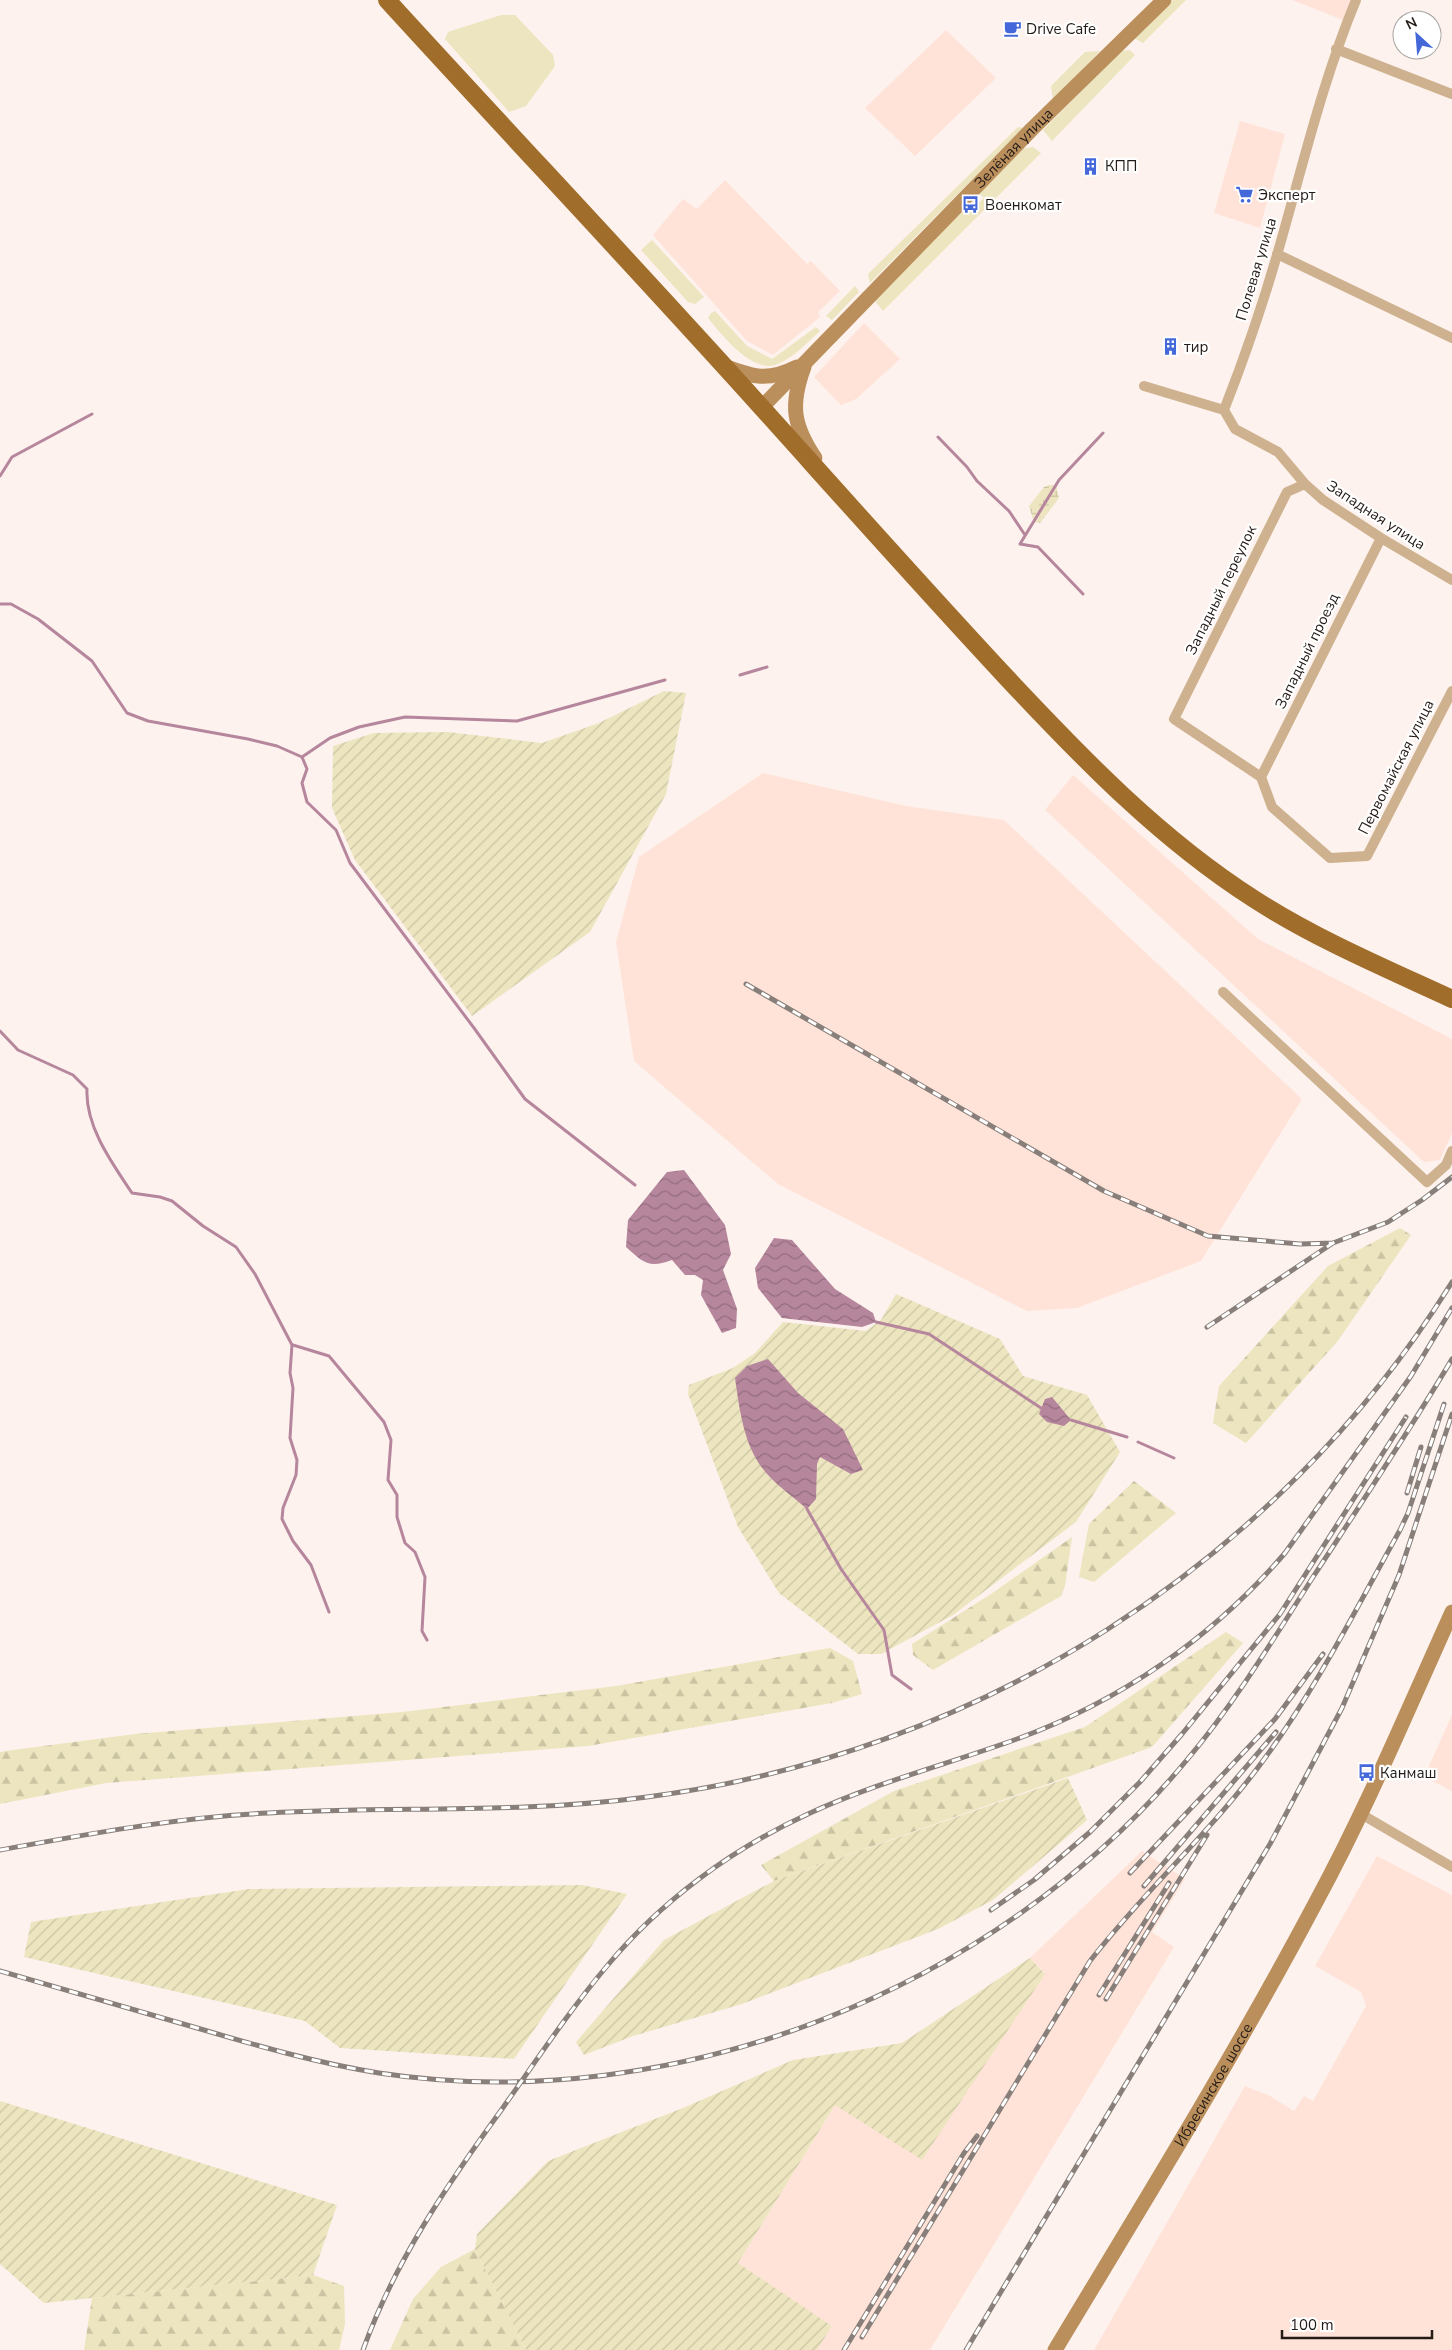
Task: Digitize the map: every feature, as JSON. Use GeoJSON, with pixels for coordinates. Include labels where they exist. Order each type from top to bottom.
{"type":"FeatureCollection","features":[{"type":"Feature","properties":{"kind":"highway"},"geometry":{"type":"LineString","coordinates":[[387,0],[762,407],[948,615],[1051,725],[1119,792],[1182,847],[1254,899],[1330,942],[1452,999]]}},
{"type":"Feature","properties":{"kind":"main road","name":"Зелёная улица"},"geometry":{"type":"LineString","coordinates":[[762,407],[1032,128],[1164,0]]}},
{"type":"Feature","properties":{"kind":"main road"},"geometry":{"type":"LineString","coordinates":[[724,366],[750,376],[763,378],[786,373],[805,364]]}},
{"type":"Feature","properties":{"kind":"main road"},"geometry":{"type":"LineString","coordinates":[[805,364],[795,400],[797,427],[804,442],[834,488]]}},
{"type":"Feature","properties":{"kind":"main road","name":"Ибресинское шоссе"},"geometry":{"type":"LineString","coordinates":[[1055,2350],[1219,2077],[1317,1901],[1361,1814],[1452,1612]]}},
{"type":"Feature","properties":{"kind":"street","name":"Полевая улица"},"geometry":{"type":"LineString","coordinates":[[1224,410],[1248,348],[1336,49],[1356,0]]}},
{"type":"Feature","properties":{"kind":"street"},"geometry":{"type":"LineString","coordinates":[[1336,49],[1452,94]]}},
{"type":"Feature","properties":{"kind":"street"},"geometry":{"type":"LineString","coordinates":[[1277,254],[1452,338]]}},
{"type":"Feature","properties":{"kind":"street"},"geometry":{"type":"LineString","coordinates":[[1144,386],[1224,410]]}},
{"type":"Feature","properties":{"kind":"street","name":"Западная улица"},"geometry":{"type":"LineString","coordinates":[[1224,410],[1235,429],[1278,452],[1304,484],[1323,500],[1380,538],[1452,580]]}},
{"type":"Feature","properties":{"kind":"street","name":"Западный переулок"},"geometry":{"type":"LineString","coordinates":[[1261,777],[1174,719],[1287,492],[1304,484]]}},
{"type":"Feature","properties":{"kind":"street","name":"Западный проезд"},"geometry":{"type":"LineString","coordinates":[[1261,777],[1380,538]]}},
{"type":"Feature","properties":{"kind":"street","name":"Первомайская улица"},"geometry":{"type":"LineString","coordinates":[[1261,777],[1272,807],[1330,858],[1368,856],[1452,691]]}},
{"type":"Feature","properties":{"kind":"street"},"geometry":{"type":"LineString","coordinates":[[1223,992],[1427,1182],[1446,1164],[1452,1151]]}},
{"type":"Feature","properties":{"kind":"street"},"geometry":{"type":"LineString","coordinates":[[1361,1814],[1452,1868]]}},
{"type":"Feature","properties":{"kind":"shaded area"},"geometry":{"type":"Polygon","coordinates":[[[1292,0],[1352,0],[1343,20],[1292,0]]]}},
{"type":"Feature","properties":{"kind":"shaded area"},"geometry":{"type":"Polygon","coordinates":[[[946,30],[996,78],[915,156],[865,108],[946,30]]]}},
{"type":"Feature","properties":{"kind":"shaded area"},"geometry":{"type":"Polygon","coordinates":[[[1240,121],[1285,134],[1260,228],[1214,213],[1240,121]]]}},
{"type":"Feature","properties":{"kind":"shaded area"},"geometry":{"type":"Polygon","coordinates":[[[725,180],[807,264],[811,261],[840,291],[818,312],[820,317],[773,355],[747,341],[653,235],[683,199],[697,209],[725,180]]]}},
{"type":"Feature","properties":{"kind":"shaded area"},"geometry":{"type":"Polygon","coordinates":[[[864,323],[900,359],[856,399],[841,405],[814,377],[864,323]]]}},
{"type":"Feature","properties":{"kind":"shaded area"},"geometry":{"type":"Polygon","coordinates":[[[763,773],[906,806],[1004,820],[1302,1099],[1201,1261],[1077,1308],[1027,1311],[778,1184],[634,1061],[616,942],[639,857],[763,773]]]}},
{"type":"Feature","properties":{"kind":"shaded area"},"geometry":{"type":"Polygon","coordinates":[[[1073,775],[1258,939],[1452,1039],[1452,1133],[1440,1160],[1424,1162],[1045,810],[1073,775]]]}},
{"type":"Feature","properties":{"kind":"shaded area"},"geometry":{"type":"Polygon","coordinates":[[[1452,1715],[1452,1791],[1424,1777],[1452,1715]]]}},
{"type":"Feature","properties":{"kind":"shaded area"},"geometry":{"type":"Polygon","coordinates":[[[1142,1851],[1185,1879],[1152,1932],[1174,1947],[930,2350],[817,2350],[832,2326],[738,2263],[835,2105],[1045,1973],[1030,1958],[1142,1851]]]}},
{"type":"Feature","properties":{"kind":"shaded area"},"geometry":{"type":"Polygon","coordinates":[[[1377,1856],[1452,1895],[1452,2350],[1094,2350],[1245,2086],[1270,2096],[1294,2111],[1304,2096],[1313,2101],[1366,2006],[1361,1992],[1315,1966],[1377,1856]]]}},
{"type":"Feature","properties":{"kind":"green space"},"geometry":{"type":"Polygon","coordinates":[[[1173,0],[1186,0],[1143,43],[1134,38],[1173,0]]]}},
{"type":"Feature","properties":{"kind":"green space"},"geometry":{"type":"Polygon","coordinates":[[[501,15],[515,15],[553,55],[555,66],[526,106],[509,112],[445,39],[448,32],[501,15]]]}},
{"type":"Feature","properties":{"kind":"green space"},"geometry":{"type":"Polygon","coordinates":[[[1130,50],[1135,55],[1052,141],[1043,130],[1121,51],[1130,50]]]}},
{"type":"Feature","properties":{"kind":"green space"},"geometry":{"type":"Polygon","coordinates":[[[1100,51],[1053,100],[1051,86],[1085,52],[1100,51]]]}},
{"type":"Feature","properties":{"kind":"green space"},"geometry":{"type":"Polygon","coordinates":[[[1018,127],[1023,128],[870,283],[868,274],[1018,127]]]}},
{"type":"Feature","properties":{"kind":"green space"},"geometry":{"type":"Polygon","coordinates":[[[1033,147],[1041,153],[883,311],[875,301],[960,210],[966,214],[984,198],[978,192],[1021,149],[1033,147]]]}},
{"type":"Feature","properties":{"kind":"green space"},"geometry":{"type":"Polygon","coordinates":[[[652,240],[704,297],[695,304],[688,302],[641,250],[652,240]]]}},
{"type":"Feature","properties":{"kind":"green space"},"geometry":{"type":"Polygon","coordinates":[[[855,286],[859,292],[832,320],[826,316],[855,286]]]}},
{"type":"Feature","properties":{"kind":"green space"},"geometry":{"type":"Polygon","coordinates":[[[715,311],[747,346],[772,359],[816,327],[820,331],[789,358],[778,364],[768,366],[758,364],[749,359],[721,334],[708,318],[715,311]]]}},
{"type":"Feature","properties":{"kind":"green space"},"geometry":{"type":"Polygon","coordinates":[[[1056,485],[1059,498],[1040,523],[1034,522],[1029,506],[1044,487],[1056,485]]]}},
{"type":"Feature","properties":{"kind":"green space"},"geometry":{"type":"Polygon","coordinates":[[[664,691],[686,693],[666,794],[590,932],[472,1016],[355,860],[332,808],[333,746],[374,733],[448,732],[542,743],[599,723],[664,691]]]}},
{"type":"Feature","properties":{"kind":"green space"},"geometry":{"type":"Polygon","coordinates":[[[1400,1228],[1411,1235],[1337,1342],[1246,1443],[1213,1423],[1219,1386],[1328,1266],[1400,1228]]]}},
{"type":"Feature","properties":{"kind":"green space"},"geometry":{"type":"Polygon","coordinates":[[[896,1294],[1000,1339],[1023,1376],[1087,1395],[1120,1452],[1076,1522],[953,1615],[881,1654],[858,1654],[779,1593],[738,1527],[688,1394],[689,1385],[733,1368],[755,1353],[783,1322],[866,1331],[881,1320],[896,1294]]]}},
{"type":"Feature","properties":{"kind":"green space"},"geometry":{"type":"Polygon","coordinates":[[[1134,1481],[1176,1513],[1094,1582],[1079,1577],[1089,1524],[1134,1481]]]}},
{"type":"Feature","properties":{"kind":"green space"},"geometry":{"type":"Polygon","coordinates":[[[1072,1537],[1065,1586],[1061,1596],[933,1670],[913,1655],[912,1644],[991,1594],[1072,1537]]]}},
{"type":"Feature","properties":{"kind":"green space"},"geometry":{"type":"Polygon","coordinates":[[[1226,1632],[1243,1643],[1152,1747],[774,1881],[761,1865],[894,1791],[1085,1727],[1226,1632]]]}},
{"type":"Feature","properties":{"kind":"green space"},"geometry":{"type":"Polygon","coordinates":[[[830,1648],[853,1661],[862,1694],[832,1703],[588,1746],[106,1783],[0,1804],[0,1752],[135,1734],[402,1712],[616,1686],[830,1648]]]}},
{"type":"Feature","properties":{"kind":"green space"},"geometry":{"type":"Polygon","coordinates":[[[1068,1778],[1087,1820],[993,1900],[938,1929],[742,2004],[633,2036],[584,2055],[576,2042],[664,1940],[774,1881],[1068,1778]]]}},
{"type":"Feature","properties":{"kind":"green space"},"geometry":{"type":"Polygon","coordinates":[[[582,1885],[627,1894],[514,2059],[340,2048],[305,2021],[24,1957],[31,1922],[249,1889],[582,1885]]]}},
{"type":"Feature","properties":{"kind":"green space"},"geometry":{"type":"Polygon","coordinates":[[[1030,1958],[1045,1974],[922,2160],[835,2105],[738,2263],[832,2326],[817,2350],[526,2350],[475,2249],[477,2234],[548,2161],[683,2108],[793,2060],[902,2043],[1030,1958]]]}},
{"type":"Feature","properties":{"kind":"green space"},"geometry":{"type":"Polygon","coordinates":[[[0,2101],[337,2205],[313,2275],[44,2303],[0,2264],[0,2101]]]}},
{"type":"Feature","properties":{"kind":"green space"},"geometry":{"type":"Polygon","coordinates":[[[475,2249],[526,2350],[390,2350],[413,2299],[441,2267],[475,2249]]]}},
{"type":"Feature","properties":{"kind":"green space"},"geometry":{"type":"Polygon","coordinates":[[[313,2275],[344,2286],[345,2324],[339,2350],[84,2350],[92,2298],[313,2275]]]}},
{"type":"Feature","properties":{"kind":"water"},"geometry":{"type":"Polygon","coordinates":[[[684,1170],[725,1225],[731,1254],[723,1270],[737,1309],[736,1328],[722,1333],[701,1295],[703,1280],[695,1275],[685,1275],[672,1260],[657,1264],[646,1263],[626,1247],[628,1220],[667,1172],[684,1170]]]}},
{"type":"Feature","properties":{"kind":"water"},"geometry":{"type":"Polygon","coordinates":[[[774,1238],[792,1240],[835,1289],[873,1313],[876,1322],[862,1327],[782,1318],[758,1288],[755,1268],[774,1238]]]}},
{"type":"Feature","properties":{"kind":"water"},"geometry":{"type":"Polygon","coordinates":[[[768,1359],[798,1393],[843,1429],[863,1470],[851,1474],[820,1457],[817,1464],[816,1499],[807,1509],[773,1480],[761,1466],[744,1430],[735,1378],[747,1366],[768,1359]]]}},
{"type":"Feature","properties":{"kind":"water"},"geometry":{"type":"Polygon","coordinates":[[[1052,1397],[1071,1420],[1064,1426],[1047,1422],[1039,1414],[1045,1399],[1052,1397]]]}},
{"type":"Feature","properties":{"kind":"waterway"},"geometry":{"type":"LineString","coordinates":[[0,476],[12,457],[92,414]]}},
{"type":"Feature","properties":{"kind":"waterway"},"geometry":{"type":"LineString","coordinates":[[1083,594],[1038,547],[1020,544],[1059,480],[1103,433]]}},
{"type":"Feature","properties":{"kind":"waterway"},"geometry":{"type":"LineString","coordinates":[[938,437],[967,467],[977,481],[1009,511],[1025,535]]}},
{"type":"Feature","properties":{"kind":"waterway"},"geometry":{"type":"LineString","coordinates":[[0,604],[11,604],[38,619],[92,661],[127,713],[148,721],[277,746],[302,757],[307,769],[302,783],[307,802],[336,830],[350,863],[525,1099],[635,1185]]}},
{"type":"Feature","properties":{"kind":"waterway"},"geometry":{"type":"LineString","coordinates":[[740,675],[767,667]]}},
{"type":"Feature","properties":{"kind":"waterway"},"geometry":{"type":"LineString","coordinates":[[302,757],[330,738],[359,727],[405,717],[517,721],[665,680]]}},
{"type":"Feature","properties":{"kind":"waterway"},"geometry":{"type":"LineString","coordinates":[[0,1031],[18,1050],[73,1075],[87,1089],[90,1117],[101,1144],[132,1193],[160,1197],[172,1201],[203,1226],[236,1247],[255,1274],[292,1345],[290,1373],[293,1388],[290,1438],[297,1460],[296,1475],[283,1508],[282,1519],[293,1541],[311,1565],[329,1612]]}},
{"type":"Feature","properties":{"kind":"waterway"},"geometry":{"type":"LineString","coordinates":[[876,1322],[929,1334],[1041,1408]]}},
{"type":"Feature","properties":{"kind":"waterway"},"geometry":{"type":"LineString","coordinates":[[293,1345],[329,1356],[384,1422],[391,1440],[388,1480],[397,1495],[397,1517],[405,1543],[415,1552],[425,1577],[422,1631],[427,1640]]}},
{"type":"Feature","properties":{"kind":"waterway"},"geometry":{"type":"LineString","coordinates":[[1071,1420],[1127,1437]]}},
{"type":"Feature","properties":{"kind":"waterway"},"geometry":{"type":"LineString","coordinates":[[1138,1442],[1174,1458]]}},
{"type":"Feature","properties":{"kind":"waterway"},"geometry":{"type":"LineString","coordinates":[[807,1509],[841,1569],[884,1630],[892,1675],[911,1689]]}},
{"type":"Feature","properties":{"kind":"railway"},"geometry":{"type":"LineString","coordinates":[[746,984],[1104,1191],[1208,1236],[1300,1244],[1333,1243]]}},
{"type":"Feature","properties":{"kind":"railway"},"geometry":{"type":"LineString","coordinates":[[1207,1327],[1333,1243],[1388,1222],[1422,1200],[1452,1177]]}},
{"type":"Feature","properties":{"kind":"railway"},"geometry":{"type":"LineString","coordinates":[[0,1850],[134,1827],[235,1815],[316,1811],[553,1806],[647,1797],[769,1774],[887,1738],[1000,1690],[1107,1630],[1207,1558],[1298,1476],[1380,1384],[1452,1282]]}},
{"type":"Feature","properties":{"kind":"railway"},"geometry":{"type":"LineString","coordinates":[[363,2350],[390,2285],[442,2195],[579,2001],[628,1942],[650,1920],[725,1860],[780,1828],[859,1793],[1017,1739],[1055,1724],[1129,1686],[1196,1639],[1257,1584],[1285,1553],[1411,1376],[1452,1308]]}},
{"type":"Feature","properties":{"kind":"railway"},"geometry":{"type":"LineString","coordinates":[[0,1971],[288,2054],[379,2073],[491,2082],[603,2075],[714,2054],[822,2020],[925,1972],[1021,1913],[1109,1842],[1186,1761],[1237,1694],[1384,1469],[1452,1359]]}},
{"type":"Feature","properties":{"kind":"railway"},"geometry":{"type":"LineString","coordinates":[[862,2337],[1090,1961],[1133,1909],[1245,1784],[1302,1703],[1400,1530],[1408,1513],[1444,1404]]}},
{"type":"Feature","properties":{"kind":"railway"},"geometry":{"type":"LineString","coordinates":[[966,2350],[1270,1844],[1342,1708],[1399,1575],[1452,1414]]}},
{"type":"Feature","properties":{"kind":"railway"},"geometry":{"type":"LineString","coordinates":[[991,1910],[1034,1880],[1090,1832],[1140,1782],[1182,1734],[1280,1614],[1406,1417]]}},
{"type":"Feature","properties":{"kind":"railway"},"geometry":{"type":"LineString","coordinates":[[1407,1493],[1421,1447]]}},
{"type":"Feature","properties":{"kind":"railway"},"geometry":{"type":"LineString","coordinates":[[1130,1873],[1275,1719],[1323,1654]]}},
{"type":"Feature","properties":{"kind":"railway"},"geometry":{"type":"LineString","coordinates":[[1144,1886],[1276,1732]]}},
{"type":"Feature","properties":{"kind":"railway"},"geometry":{"type":"LineString","coordinates":[[1106,1999],[1207,1835]]}},
{"type":"Feature","properties":{"kind":"railway"},"geometry":{"type":"LineString","coordinates":[[1099,1995],[1169,1883]]}},
{"type":"Feature","properties":{"kind":"railway"},"geometry":{"type":"LineString","coordinates":[[844,2350],[964,2153],[977,2136]]}},
{"type":"Feature","properties":{"kind":"place","name":"Drive Cafe"},"geometry":{"type":"Point","coordinates":[1012,29]}},
{"type":"Feature","properties":{"kind":"place","name":"КПП"},"geometry":{"type":"Point","coordinates":[1091,166]}},
{"type":"Feature","properties":{"kind":"place","name":"Эксперт"},"geometry":{"type":"Point","coordinates":[1244,195]}},
{"type":"Feature","properties":{"kind":"place","name":"Военкомат"},"geometry":{"type":"Point","coordinates":[971,205]}},
{"type":"Feature","properties":{"kind":"place","name":"тир"},"geometry":{"type":"Point","coordinates":[1170,347]}},
{"type":"Feature","properties":{"kind":"place","name":"Канмаш"},"geometry":{"type":"Point","coordinates":[1366,1773]}}]}
